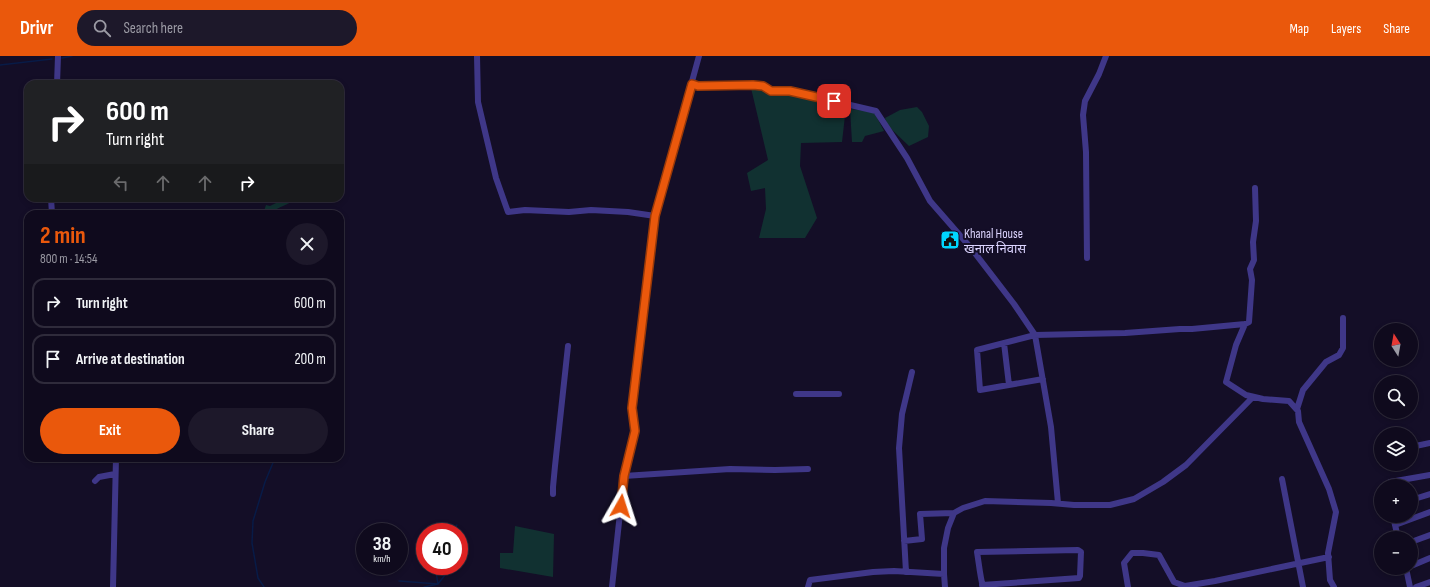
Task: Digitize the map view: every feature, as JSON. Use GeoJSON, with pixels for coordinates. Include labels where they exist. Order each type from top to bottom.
{"type":"FeatureCollection","features":[{"type":"Feature","properties":{"kind":"street"},"geometry":{"type":"LineString","coordinates":[[57,80],[58,56]]}},
{"type":"Feature","properties":{"kind":"street"},"geometry":{"type":"LineString","coordinates":[[477,56],[478,102],[496,178],[508,212],[525,210],[569,212],[591,210],[628,212],[655,216]]}},
{"type":"Feature","properties":{"kind":"street"},"geometry":{"type":"LineString","coordinates":[[612,587],[624,476],[635,431],[632,408],[655,216],[700,56]]}},
{"type":"Feature","properties":{"kind":"street"},"geometry":{"type":"LineString","coordinates":[[1087,258],[1086,152],[1083,115],[1085,101],[1099,74],[1106,56]]}},
{"type":"Feature","properties":{"kind":"street"},"geometry":{"type":"LineString","coordinates":[[692,84],[698,86],[763,86],[771,91],[790,91],[876,111],[907,158],[930,201],[971,248],[1014,304],[1035,335],[1051,427],[1058,504]]}},
{"type":"Feature","properties":{"kind":"street"},"geometry":{"type":"LineString","coordinates":[[1255,188],[1256,221],[1253,242],[1254,260],[1250,269],[1252,280],[1249,322],[1245,324],[1236,345],[1226,382],[1246,395],[1263,399],[1289,401],[1298,411],[1299,422],[1329,489],[1336,512],[1329,557],[1330,580],[1334,587]]}},
{"type":"Feature","properties":{"kind":"street"},"geometry":{"type":"LineString","coordinates":[[1296,409],[1303,390],[1326,362],[1339,355],[1343,348],[1343,318]]}},
{"type":"Feature","properties":{"kind":"street"},"geometry":{"type":"LineString","coordinates":[[1043,379],[980,390],[977,350],[1035,335],[1125,333],[1245,324]]}},
{"type":"Feature","properties":{"kind":"street"},"geometry":{"type":"LineString","coordinates":[[1004,343],[1009,385]]}},
{"type":"Feature","properties":{"kind":"street"},"geometry":{"type":"LineString","coordinates":[[553,494],[568,346]]}},
{"type":"Feature","properties":{"kind":"street"},"geometry":{"type":"LineString","coordinates":[[906,572],[899,448],[902,414],[912,372]]}},
{"type":"Feature","properties":{"kind":"street"},"geometry":{"type":"LineString","coordinates":[[796,394],[839,394]]}},
{"type":"Feature","properties":{"kind":"street"},"geometry":{"type":"LineString","coordinates":[[904,541],[922,539],[920,514],[954,513],[963,508],[985,501],[1110,505],[1134,499],[1163,482],[1186,465],[1253,397]]}},
{"type":"Feature","properties":{"kind":"street"},"geometry":{"type":"LineString","coordinates":[[1418,446],[1430,443]]}},
{"type":"Feature","properties":{"kind":"street"},"geometry":{"type":"LineString","coordinates":[[113,587],[116,462]]}},
{"type":"Feature","properties":{"kind":"street"},"geometry":{"type":"LineString","coordinates":[[624,476],[730,469],[808,469]]}},
{"type":"Feature","properties":{"kind":"street"},"geometry":{"type":"LineString","coordinates":[[95,481],[99,476],[116,474]]}},
{"type":"Feature","properties":{"kind":"street"},"geometry":{"type":"LineString","coordinates":[[1410,479],[1430,476]]}},
{"type":"Feature","properties":{"kind":"street"},"geometry":{"type":"LineString","coordinates":[[1282,479],[1303,587]]}},
{"type":"Feature","properties":{"kind":"street"},"geometry":{"type":"LineString","coordinates":[[1418,498],[1430,494]]}},
{"type":"Feature","properties":{"kind":"street"},"geometry":{"type":"LineString","coordinates":[[1396,531],[1395,525],[1430,512]]}},
{"type":"Feature","properties":{"kind":"street"},"geometry":{"type":"LineString","coordinates":[[945,587],[944,548],[948,528],[954,513]]}},
{"type":"Feature","properties":{"kind":"street"},"geometry":{"type":"LineString","coordinates":[[1418,539],[1430,535]]}},
{"type":"Feature","properties":{"kind":"street"},"geometry":{"type":"LineString","coordinates":[[1078,550],[1081,552],[1079,578],[982,586],[977,552],[1078,550]]}},
{"type":"Feature","properties":{"kind":"street"},"geometry":{"type":"LineString","coordinates":[[1128,587],[1124,563],[1132,553],[1143,552],[1158,555],[1174,582],[1185,586],[1215,582],[1329,557]]}},
{"type":"Feature","properties":{"kind":"street"},"geometry":{"type":"LineString","coordinates":[[1418,563],[1430,558]]}},
{"type":"Feature","properties":{"kind":"street"},"geometry":{"type":"LineString","coordinates":[[808,587],[810,580],[873,572],[944,574]]}},
{"type":"Feature","properties":{"kind":"street"},"geometry":{"type":"LineString","coordinates":[[1407,575],[1410,587]]}},
{"type":"Feature","properties":{"kind":"street"},"geometry":{"type":"LineString","coordinates":[[1416,587],[1430,582]]}},
{"type":"Feature","properties":{"kind":"green space"},"geometry":{"type":"Polygon","coordinates":[[[751,88],[771,93],[790,93],[846,107],[842,142],[801,143],[800,166],[817,218],[805,238],[759,238],[766,209],[765,188],[751,191],[747,173],[768,160],[751,88]]]}},
{"type":"Feature","properties":{"kind":"green space"},"geometry":{"type":"Polygon","coordinates":[[[917,107],[922,112],[929,126],[928,137],[909,146],[888,126],[885,118],[900,110],[917,107]]]}},
{"type":"Feature","properties":{"kind":"green space"},"geometry":{"type":"Polygon","coordinates":[[[850,109],[874,112],[884,131],[865,136],[862,142],[852,142],[850,109]]]}},
{"type":"Feature","properties":{"kind":"green space"},"geometry":{"type":"Polygon","coordinates":[[[278,202],[291,202],[275,210],[264,210],[266,205],[270,206],[278,202]]]}},
{"type":"Feature","properties":{"kind":"green space"},"geometry":{"type":"Polygon","coordinates":[[[515,526],[554,534],[553,577],[500,568],[500,553],[513,553],[515,526]]]}},
{"type":"Feature","properties":{"kind":"waterway"},"geometry":{"type":"LineString","coordinates":[[62,58],[72,56]]}},
{"type":"Feature","properties":{"kind":"waterway"},"geometry":{"type":"LineString","coordinates":[[0,65],[52,59]]}},
{"type":"Feature","properties":{"kind":"waterway"},"geometry":{"type":"LineString","coordinates":[[264,587],[258,578],[252,543],[253,521],[265,482],[273,462]]}},
{"type":"Feature","properties":{"kind":"waterway"},"geometry":{"type":"LineString","coordinates":[[399,581],[438,584],[436,575]]}},
{"type":"Feature","properties":{"kind":"waterway"},"geometry":{"type":"LineString","coordinates":[[424,587],[438,584],[445,575]]}},
{"type":"Feature","properties":{"kind":"place","name":"Khanal House खनाल निवास"},"geometry":{"type":"Point","coordinates":[950,240]}},
{"type":"Feature","properties":{"kind":"route"},"geometry":{"type":"LineString","coordinates":[[621,506],[624,476],[635,431],[632,408],[655,216],[692,84],[698,86],[763,86],[771,91],[790,91],[834,101]]}}]}
